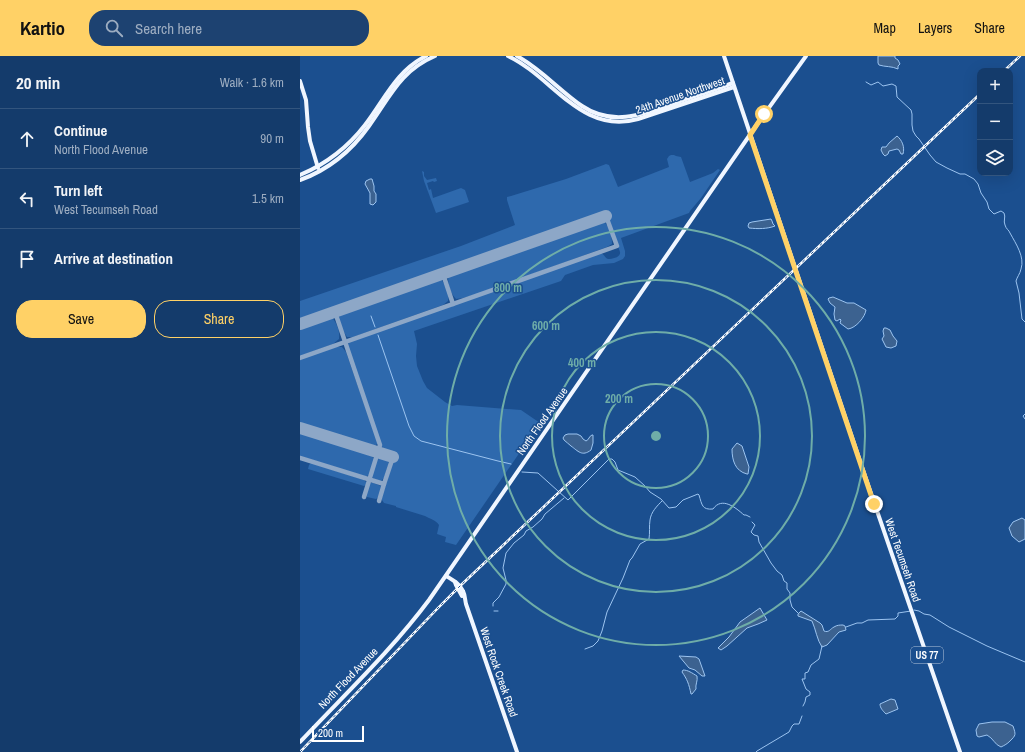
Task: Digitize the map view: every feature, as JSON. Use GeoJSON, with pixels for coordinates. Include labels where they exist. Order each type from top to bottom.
{"type":"FeatureCollection","features":[{"type":"Feature","properties":{"kind":"main road"},"geometry":{"type":"LineString","coordinates":[[300,180],[319,169],[350,143],[361,130],[399,76],[426,56]]}},
{"type":"Feature","properties":{"kind":"main road"},"geometry":{"type":"LineString","coordinates":[[300,175],[331,164],[347,150],[362,134],[400,80],[421,63],[435,56]]}},
{"type":"Feature","properties":{"kind":"main road","name":"24th Avenue Northwest"},"geometry":{"type":"LineString","coordinates":[[508,56],[521,62],[582,112],[597,119],[618,122],[638,119],[734,85]]}},
{"type":"Feature","properties":{"kind":"main road","name":"24th Avenue Northwest"},"geometry":{"type":"LineString","coordinates":[[517,56],[554,82],[570,97],[584,107],[597,114],[609,117],[628,117],[645,113],[734,85]]}},
{"type":"Feature","properties":{"kind":"main road","name":"West Tecumseh Road"},"geometry":{"type":"LineString","coordinates":[[724,56],[865,476],[960,752]]}},
{"type":"Feature","properties":{"kind":"main road","name":"North Flood Avenue"},"geometry":{"type":"LineString","coordinates":[[300,742],[408,627],[430,600],[758,123],[806,56]]}},
{"type":"Feature","properties":{"kind":"main road"},"geometry":{"type":"LineString","coordinates":[[542,79],[554,82]]}},
{"type":"Feature","properties":{"kind":"main road"},"geometry":{"type":"LineString","coordinates":[[300,80],[306,100],[310,144],[319,169]]}},
{"type":"Feature","properties":{"kind":"main road"},"geometry":{"type":"LineString","coordinates":[[746,121],[751,125],[758,123]]}},
{"type":"Feature","properties":{"kind":"main road"},"geometry":{"type":"LineString","coordinates":[[743,145],[748,143],[754,144]]}},
{"type":"Feature","properties":{"kind":"main road"},"geometry":{"type":"LineString","coordinates":[[331,164],[336,154]]}},
{"type":"Feature","properties":{"kind":"main road","name":"West Rock Creek Road"},"geometry":{"type":"LineString","coordinates":[[446,576],[458,583],[464,594],[464,598],[517,752]]}},
{"type":"Feature","properties":{"kind":"shaded area"},"geometry":{"type":"Polygon","coordinates":[[[878,56],[895,56],[900,64],[898,69],[879,65],[878,56]]]}},
{"type":"Feature","properties":{"kind":"shaded area"},"geometry":{"type":"Polygon","coordinates":[[[897,136],[903,144],[903,154],[901,154],[897,149],[889,151],[885,156],[881,150],[882,147],[886,147],[897,136]]]}},
{"type":"Feature","properties":{"kind":"shaded area"},"geometry":{"type":"Polygon","coordinates":[[[671,155],[681,157],[690,182],[713,173],[718,169],[720,170],[689,213],[621,238],[625,251],[625,256],[623,259],[614,263],[593,265],[565,275],[561,281],[414,331],[417,344],[417,366],[423,381],[427,388],[445,402],[452,406],[457,405],[521,410],[540,423],[456,545],[445,542],[446,537],[437,534],[439,525],[435,521],[425,516],[384,503],[382,497],[395,454],[384,450],[382,447],[348,347],[350,341],[601,253],[608,259],[616,257],[620,254],[620,252],[606,212],[300,320],[300,301],[461,246],[515,225],[507,197],[566,179],[606,164],[609,165],[618,187],[669,167],[667,159],[671,155]]]}},
{"type":"Feature","properties":{"kind":"shaded area"},"geometry":{"type":"Polygon","coordinates":[[[422,171],[424,172],[424,176],[427,180],[436,178],[437,181],[427,183],[429,190],[431,189],[433,198],[461,188],[465,190],[469,202],[436,213],[424,181],[422,171]]]}},
{"type":"Feature","properties":{"kind":"shaded area"},"geometry":{"type":"Polygon","coordinates":[[[372,179],[376,194],[376,202],[373,205],[370,204],[370,193],[365,184],[366,181],[372,179]]]}},
{"type":"Feature","properties":{"kind":"shaded area"},"geometry":{"type":"Polygon","coordinates":[[[771,219],[775,226],[759,229],[749,228],[748,226],[749,223],[752,222],[771,219]]]}},
{"type":"Feature","properties":{"kind":"shaded area"},"geometry":{"type":"Polygon","coordinates":[[[604,222],[609,229],[612,238],[612,244],[607,247],[463,298],[456,299],[451,291],[448,276],[604,222]]]}},
{"type":"Feature","properties":{"kind":"shaded area"},"geometry":{"type":"Polygon","coordinates":[[[441,279],[448,292],[448,301],[443,305],[353,337],[347,337],[344,332],[340,323],[339,314],[441,279]]]}},
{"type":"Feature","properties":{"kind":"shaded area"},"geometry":{"type":"Polygon","coordinates":[[[833,297],[847,303],[854,303],[866,310],[860,322],[848,329],[840,323],[840,319],[837,321],[835,320],[835,307],[828,299],[833,297]]]}},
{"type":"Feature","properties":{"kind":"shaded area"},"geometry":{"type":"Polygon","coordinates":[[[332,317],[338,328],[339,339],[333,344],[300,356],[300,328],[332,317]]]}},
{"type":"Feature","properties":{"kind":"shaded area"},"geometry":{"type":"Polygon","coordinates":[[[884,328],[890,330],[897,341],[896,346],[891,348],[886,347],[882,339],[884,336],[884,328]]]}},
{"type":"Feature","properties":{"kind":"shaded area"},"geometry":{"type":"Polygon","coordinates":[[[336,347],[342,347],[346,352],[377,441],[375,446],[300,424],[300,359],[336,347]]]}},
{"type":"Feature","properties":{"kind":"shaded area"},"geometry":{"type":"Polygon","coordinates":[[[300,432],[371,455],[374,459],[369,475],[364,476],[300,456],[300,432]]]}},
{"type":"Feature","properties":{"kind":"shaded area"},"geometry":{"type":"Polygon","coordinates":[[[577,434],[586,441],[593,435],[591,450],[585,453],[578,451],[564,440],[563,438],[565,435],[577,434]]]}},
{"type":"Feature","properties":{"kind":"shaded area"},"geometry":{"type":"Polygon","coordinates":[[[737,443],[742,446],[749,467],[748,474],[743,473],[735,464],[732,449],[737,443]]]}},
{"type":"Feature","properties":{"kind":"shaded area"},"geometry":{"type":"Polygon","coordinates":[[[379,458],[386,459],[389,463],[384,478],[381,481],[372,477],[376,462],[379,458]]]}},
{"type":"Feature","properties":{"kind":"shaded area"},"geometry":{"type":"Polygon","coordinates":[[[311,463],[364,480],[366,485],[364,486],[308,469],[311,463]]]}},
{"type":"Feature","properties":{"kind":"shaded area"},"geometry":{"type":"Polygon","coordinates":[[[370,483],[381,486],[379,495],[376,499],[367,497],[366,495],[370,483]]]}},
{"type":"Feature","properties":{"kind":"shaded area"},"geometry":{"type":"Polygon","coordinates":[[[1022,518],[1025,520],[1025,539],[1019,542],[1012,536],[1009,528],[1013,522],[1022,518]]]}},
{"type":"Feature","properties":{"kind":"shaded area"},"geometry":{"type":"Polygon","coordinates":[[[760,608],[767,620],[747,628],[721,650],[718,648],[729,637],[740,622],[760,608]]]}},
{"type":"Feature","properties":{"kind":"shaded area"},"geometry":{"type":"Polygon","coordinates":[[[801,611],[820,623],[824,631],[828,631],[837,625],[845,626],[846,630],[839,632],[827,645],[822,647],[812,621],[798,616],[801,611]]]}},
{"type":"Feature","properties":{"kind":"shaded area"},"geometry":{"type":"Polygon","coordinates":[[[679,656],[696,657],[699,659],[705,676],[702,676],[695,670],[689,668],[679,656]]]}},
{"type":"Feature","properties":{"kind":"shaded area"},"geometry":{"type":"Polygon","coordinates":[[[683,670],[697,676],[696,689],[692,694],[687,679],[682,672],[683,670]]]}},
{"type":"Feature","properties":{"kind":"shaded area"},"geometry":{"type":"Polygon","coordinates":[[[891,699],[895,700],[898,709],[886,714],[881,708],[880,704],[891,699]]]}},
{"type":"Feature","properties":{"kind":"shaded area"},"geometry":{"type":"Polygon","coordinates":[[[1005,722],[1013,726],[1015,733],[1014,736],[1008,743],[1001,747],[987,735],[977,736],[976,730],[979,724],[1005,722]]]}},
{"type":"Feature","properties":{"kind":"waterway"},"geometry":{"type":"LineString","coordinates":[[866,82],[871,85],[878,82],[883,86],[892,84],[896,86],[897,97],[911,110],[913,131],[930,155],[936,162],[974,179],[978,184],[989,209],[994,214],[1001,211],[1004,213],[1005,226],[1010,232],[1022,260],[1021,271],[1016,281],[1022,319],[1025,322]]}},
{"type":"Feature","properties":{"kind":"waterway"},"geometry":{"type":"LineString","coordinates":[[371,316],[375,327]]}},
{"type":"Feature","properties":{"kind":"waterway"},"geometry":{"type":"LineString","coordinates":[[378,335],[409,426],[414,436],[421,441],[511,464]]}},
{"type":"Feature","properties":{"kind":"waterway"},"geometry":{"type":"LineString","coordinates":[[1025,414],[1023,416],[1025,419]]}},
{"type":"Feature","properties":{"kind":"waterway"},"geometry":{"type":"LineString","coordinates":[[522,472],[538,473],[568,500],[609,459],[612,459],[618,470],[635,477],[650,492],[661,499],[669,508],[676,507],[683,500],[698,494],[703,506],[707,509],[713,509],[717,505],[725,503],[750,517]]}},
{"type":"Feature","properties":{"kind":"waterway"},"geometry":{"type":"LineString","coordinates":[[493,606],[493,603],[499,597],[506,584],[503,568],[506,553],[514,543],[524,535],[526,531],[533,527],[545,514],[564,498]]}},
{"type":"Feature","properties":{"kind":"waterway"},"geometry":{"type":"LineString","coordinates":[[585,649],[593,646],[598,641],[607,612],[630,560],[640,544],[649,539],[652,514],[654,509],[662,501]]}},
{"type":"Feature","properties":{"kind":"waterway"},"geometry":{"type":"LineString","coordinates":[[752,522],[755,525],[751,532],[758,536],[759,542],[771,563],[787,583],[787,589],[790,593],[792,607],[799,614]]}},
{"type":"Feature","properties":{"kind":"waterway"},"geometry":{"type":"LineString","coordinates":[[914,610],[930,615],[949,627],[987,646],[1025,662]]}},
{"type":"Feature","properties":{"kind":"waterway"},"geometry":{"type":"LineString","coordinates":[[846,627],[868,620],[895,619],[898,616],[898,613],[911,611]]}},
{"type":"Feature","properties":{"kind":"waterway"},"geometry":{"type":"LineString","coordinates":[[803,706],[806,697],[810,695],[810,692],[806,689],[802,679],[805,679],[805,673],[808,672],[811,665],[819,659],[822,646]]}},
{"type":"Feature","properties":{"kind":"waterway"},"geometry":{"type":"LineString","coordinates":[[756,752],[789,732],[794,724],[799,724],[802,716]]}},
{"type":"Feature","properties":{"kind":"taxiway"},"geometry":{"type":"LineString","coordinates":[[300,358],[617,246],[606,216]]}},
{"type":"Feature","properties":{"kind":"taxiway"},"geometry":{"type":"LineString","coordinates":[[443,274],[453,304]]}},
{"type":"Feature","properties":{"kind":"taxiway"},"geometry":{"type":"LineString","coordinates":[[335,312],[380,445],[364,497]]}},
{"type":"Feature","properties":{"kind":"taxiway"},"geometry":{"type":"LineString","coordinates":[[300,458],[384,484],[393,457]]}},
{"type":"Feature","properties":{"kind":"taxiway"},"geometry":{"type":"LineString","coordinates":[[379,501],[384,484]]}},
{"type":"Feature","properties":{"kind":"runway"},"geometry":{"type":"LineString","coordinates":[[300,324],[606,216]]}},
{"type":"Feature","properties":{"kind":"runway"},"geometry":{"type":"LineString","coordinates":[[300,428],[393,457]]}},
{"type":"Feature","properties":{"kind":"railway"},"geometry":{"type":"LineString","coordinates":[[1007,68],[1020,56]]}},
{"type":"Feature","properties":{"kind":"railway"},"geometry":{"type":"LineString","coordinates":[[300,752],[460,586],[977,97]]}},
{"type":"Feature","properties":{"kind":"route"},"geometry":{"type":"LineString","coordinates":[[764,114],[750,135],[874,504]]}}]}
